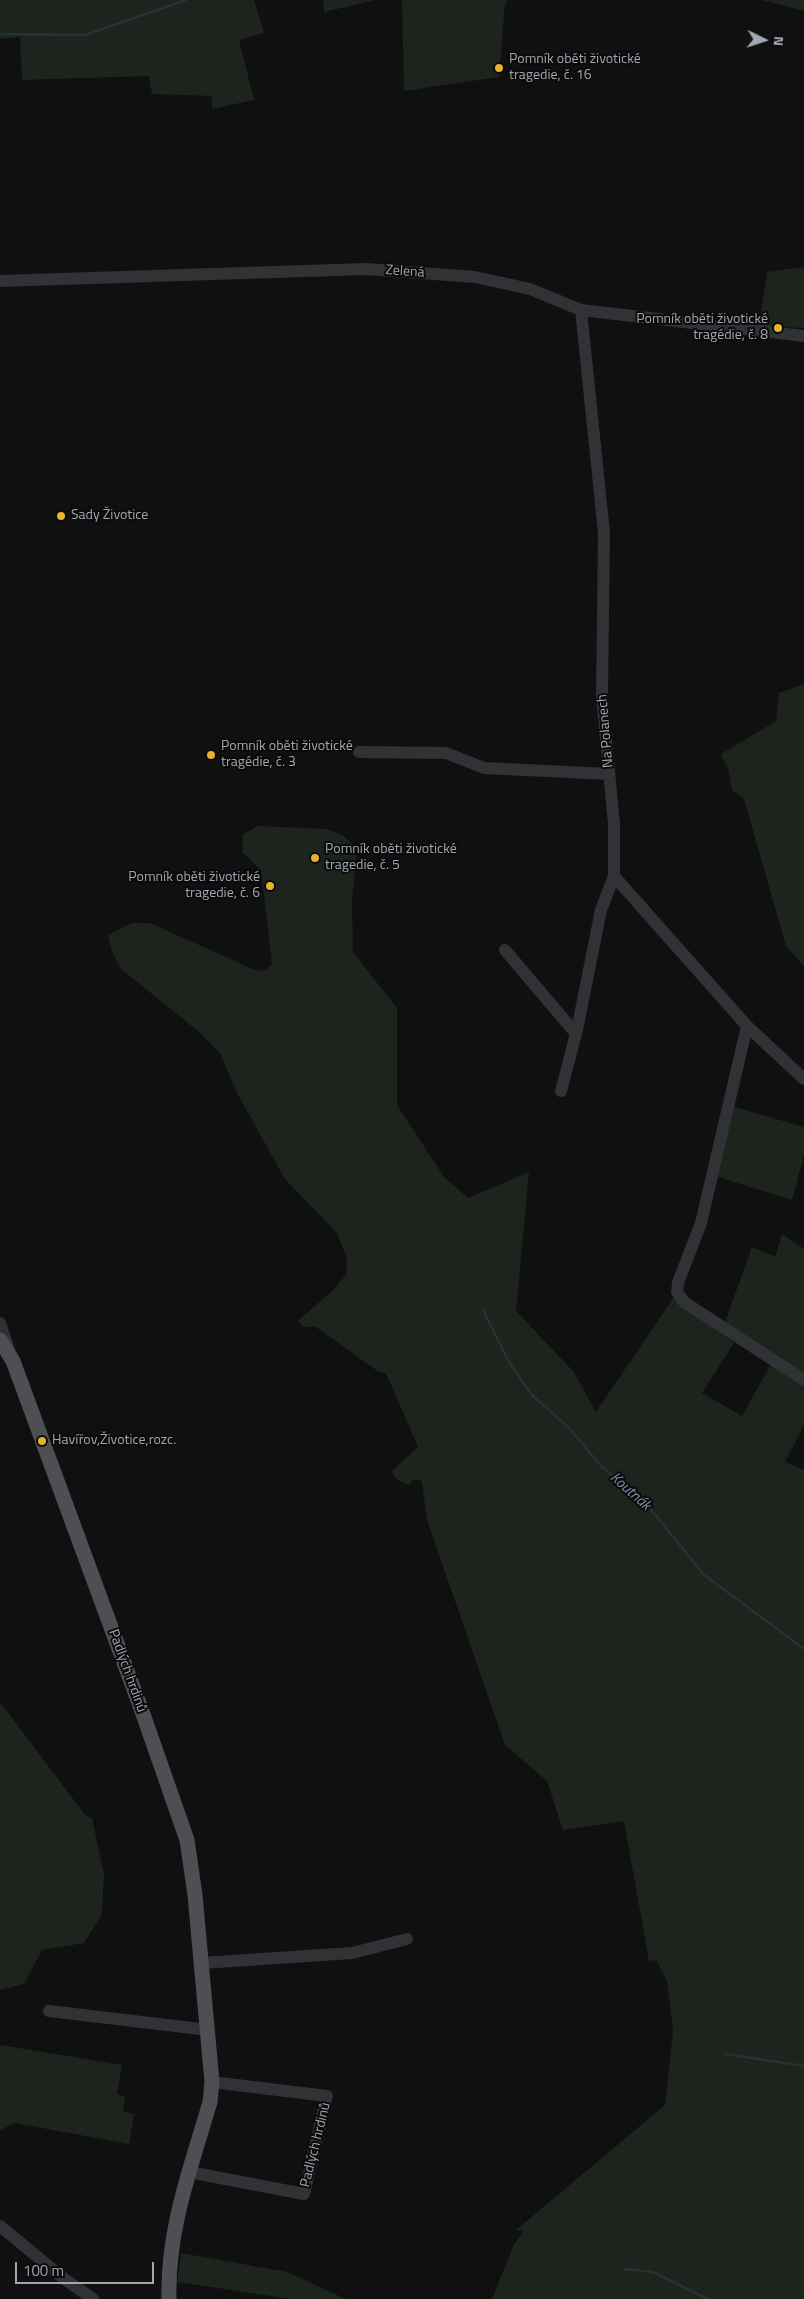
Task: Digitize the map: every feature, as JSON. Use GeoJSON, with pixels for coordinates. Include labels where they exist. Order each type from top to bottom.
{"type":"FeatureCollection","features":[{"type":"Feature","properties":{"kind":"main road"},"geometry":{"type":"LineString","coordinates":[[0,1340],[13,1362]]}},
{"type":"Feature","properties":{"kind":"main road","name":"Padlých hrdinů"},"geometry":{"type":"LineString","coordinates":[[13,1362],[143,1714],[187,1840],[191,1858],[212,2082],[210,2102],[173,2227],[168,2274],[169,2299]]}},
{"type":"Feature","properties":{"kind":"street","name":"Zelená"},"geometry":{"type":"LineString","coordinates":[[0,280],[366,268],[475,277],[530,288],[582,310],[804,336]]}},
{"type":"Feature","properties":{"kind":"street","name":"Na Polanech"},"geometry":{"type":"LineString","coordinates":[[582,310],[604,533],[602,696],[614,824],[614,876]]}},
{"type":"Feature","properties":{"kind":"street"},"geometry":{"type":"LineString","coordinates":[[359,752],[446,754],[484,768],[610,774]]}},
{"type":"Feature","properties":{"kind":"street"},"geometry":{"type":"LineString","coordinates":[[561,1091],[577,1030],[601,910],[614,876],[746,1026],[804,1078]]}},
{"type":"Feature","properties":{"kind":"street"},"geometry":{"type":"LineString","coordinates":[[505,950],[572,1029],[577,1030]]}},
{"type":"Feature","properties":{"kind":"street"},"geometry":{"type":"LineString","coordinates":[[746,1026],[701,1224],[690,1258],[678,1282],[677,1292],[684,1302],[804,1380]]}},
{"type":"Feature","properties":{"kind":"street","name":"Padlých hrdinů"},"geometry":{"type":"LineString","coordinates":[[0,1323],[13,1362]]}},
{"type":"Feature","properties":{"kind":"street"},"geometry":{"type":"LineString","coordinates":[[202,1963],[352,1953],[407,1939]]}},
{"type":"Feature","properties":{"kind":"street"},"geometry":{"type":"LineString","coordinates":[[49,2011],[208,2030]]}},
{"type":"Feature","properties":{"kind":"street","name":"Padlých hrdinů"},"geometry":{"type":"LineString","coordinates":[[189,2172],[304,2194],[328,2096],[212,2082]]}},
{"type":"Feature","properties":{"kind":"street"},"geometry":{"type":"LineString","coordinates":[[0,2226],[63,2278],[93,2299]]}},
{"type":"Feature","properties":{"kind":"shaded area"},"geometry":{"type":"Polygon","coordinates":[[[0,0],[254,0],[264,33],[239,40],[254,100],[212,109],[212,96],[152,94],[149,76],[22,80],[20,37],[0,39],[0,0]]]}},
{"type":"Feature","properties":{"kind":"shaded area"},"geometry":{"type":"Polygon","coordinates":[[[323,0],[376,0],[324,12],[323,0]]]}},
{"type":"Feature","properties":{"kind":"shaded area"},"geometry":{"type":"Polygon","coordinates":[[[402,0],[508,0],[505,4],[499,77],[404,91],[402,0]]]}},
{"type":"Feature","properties":{"kind":"shaded area"},"geometry":{"type":"Polygon","coordinates":[[[762,0],[804,0],[804,11],[762,0]]]}},
{"type":"Feature","properties":{"kind":"shaded area"},"geometry":{"type":"Polygon","coordinates":[[[804,267],[804,328],[759,326],[767,272],[804,267]]]}},
{"type":"Feature","properties":{"kind":"shaded area"},"geometry":{"type":"Polygon","coordinates":[[[804,684],[804,966],[786,946],[744,799],[732,790],[728,768],[721,754],[776,721],[779,693],[804,684]]]}},
{"type":"Feature","properties":{"kind":"shaded area"},"geometry":{"type":"Polygon","coordinates":[[[257,826],[325,829],[343,835],[357,849],[352,901],[353,952],[397,1008],[397,1105],[444,1177],[468,1198],[529,1172],[516,1311],[573,1371],[596,1412],[676,1294],[683,1305],[734,1343],[702,1393],[742,1416],[771,1364],[804,1384],[804,1425],[785,1462],[804,1470],[804,2299],[492,2299],[514,2244],[524,2231],[516,2230],[665,2105],[673,2031],[667,1981],[656,1960],[649,1961],[624,1821],[563,1830],[547,1781],[505,1745],[427,1520],[422,1481],[413,1479],[410,1485],[399,1481],[392,1471],[418,1447],[386,1373],[379,1372],[316,1327],[304,1327],[298,1321],[332,1291],[346,1275],[347,1259],[337,1233],[285,1179],[238,1095],[220,1053],[199,1032],[121,969],[112,952],[108,935],[132,923],[150,923],[257,971],[267,969],[272,964],[261,870],[242,852],[243,835],[257,826]]]}},
{"type":"Feature","properties":{"kind":"shaded area"},"geometry":{"type":"Polygon","coordinates":[[[731,1106],[804,1127],[804,1155],[792,1200],[715,1176],[731,1106]]]}},
{"type":"Feature","properties":{"kind":"shaded area"},"geometry":{"type":"Polygon","coordinates":[[[782,1234],[804,1249],[804,1374],[724,1325],[752,1247],[775,1257],[782,1234]]]}},
{"type":"Feature","properties":{"kind":"shaded area"},"geometry":{"type":"Polygon","coordinates":[[[0,1702],[86,1816],[92,1818],[104,1875],[102,1914],[84,1943],[42,1950],[24,1984],[0,1990],[0,1702]]]}},
{"type":"Feature","properties":{"kind":"shaded area"},"geometry":{"type":"Polygon","coordinates":[[[0,2045],[122,2065],[117,2094],[125,2097],[123,2111],[134,2114],[129,2144],[15,2123],[0,2130],[0,2045]]]}},
{"type":"Feature","properties":{"kind":"shaded area"},"geometry":{"type":"Polygon","coordinates":[[[181,2253],[287,2272],[346,2299],[291,2299],[177,2282],[181,2253]]]}},
{"type":"Feature","properties":{"kind":"waterway"},"geometry":{"type":"LineString","coordinates":[[0,34],[85,35],[186,0]]}},
{"type":"Feature","properties":{"kind":"waterway","name":"Koutnák"},"geometry":{"type":"LineString","coordinates":[[483,1310],[510,1364],[532,1395],[568,1427],[602,1467],[645,1502],[703,1574],[804,1649]]}},
{"type":"Feature","properties":{"kind":"waterway"},"geometry":{"type":"LineString","coordinates":[[726,2054],[804,2066]]}},
{"type":"Feature","properties":{"kind":"waterway"},"geometry":{"type":"LineString","coordinates":[[624,2269],[653,2272],[708,2299]]}},
{"type":"Feature","properties":{"kind":"place","name":"Pomník oběti životické tragedie, č. 16"},"geometry":{"type":"Point","coordinates":[499,68]}},
{"type":"Feature","properties":{"kind":"place","name":"Pomník oběti životické tragédie, č. 8"},"geometry":{"type":"Point","coordinates":[778,328]}},
{"type":"Feature","properties":{"kind":"place","name":"Sady Životice"},"geometry":{"type":"Point","coordinates":[61,516]}},
{"type":"Feature","properties":{"kind":"place","name":"Pomník oběti životické tragédie, č. 3"},"geometry":{"type":"Point","coordinates":[211,755]}},
{"type":"Feature","properties":{"kind":"place","name":"Pomník oběti životické tragedie, č. 5"},"geometry":{"type":"Point","coordinates":[315,858]}},
{"type":"Feature","properties":{"kind":"place","name":"Pomník oběti životické tragedie, č. 6"},"geometry":{"type":"Point","coordinates":[270,886]}},
{"type":"Feature","properties":{"kind":"place","name":"Havířov,Životice,rozc."},"geometry":{"type":"Point","coordinates":[42,1441]}}]}
